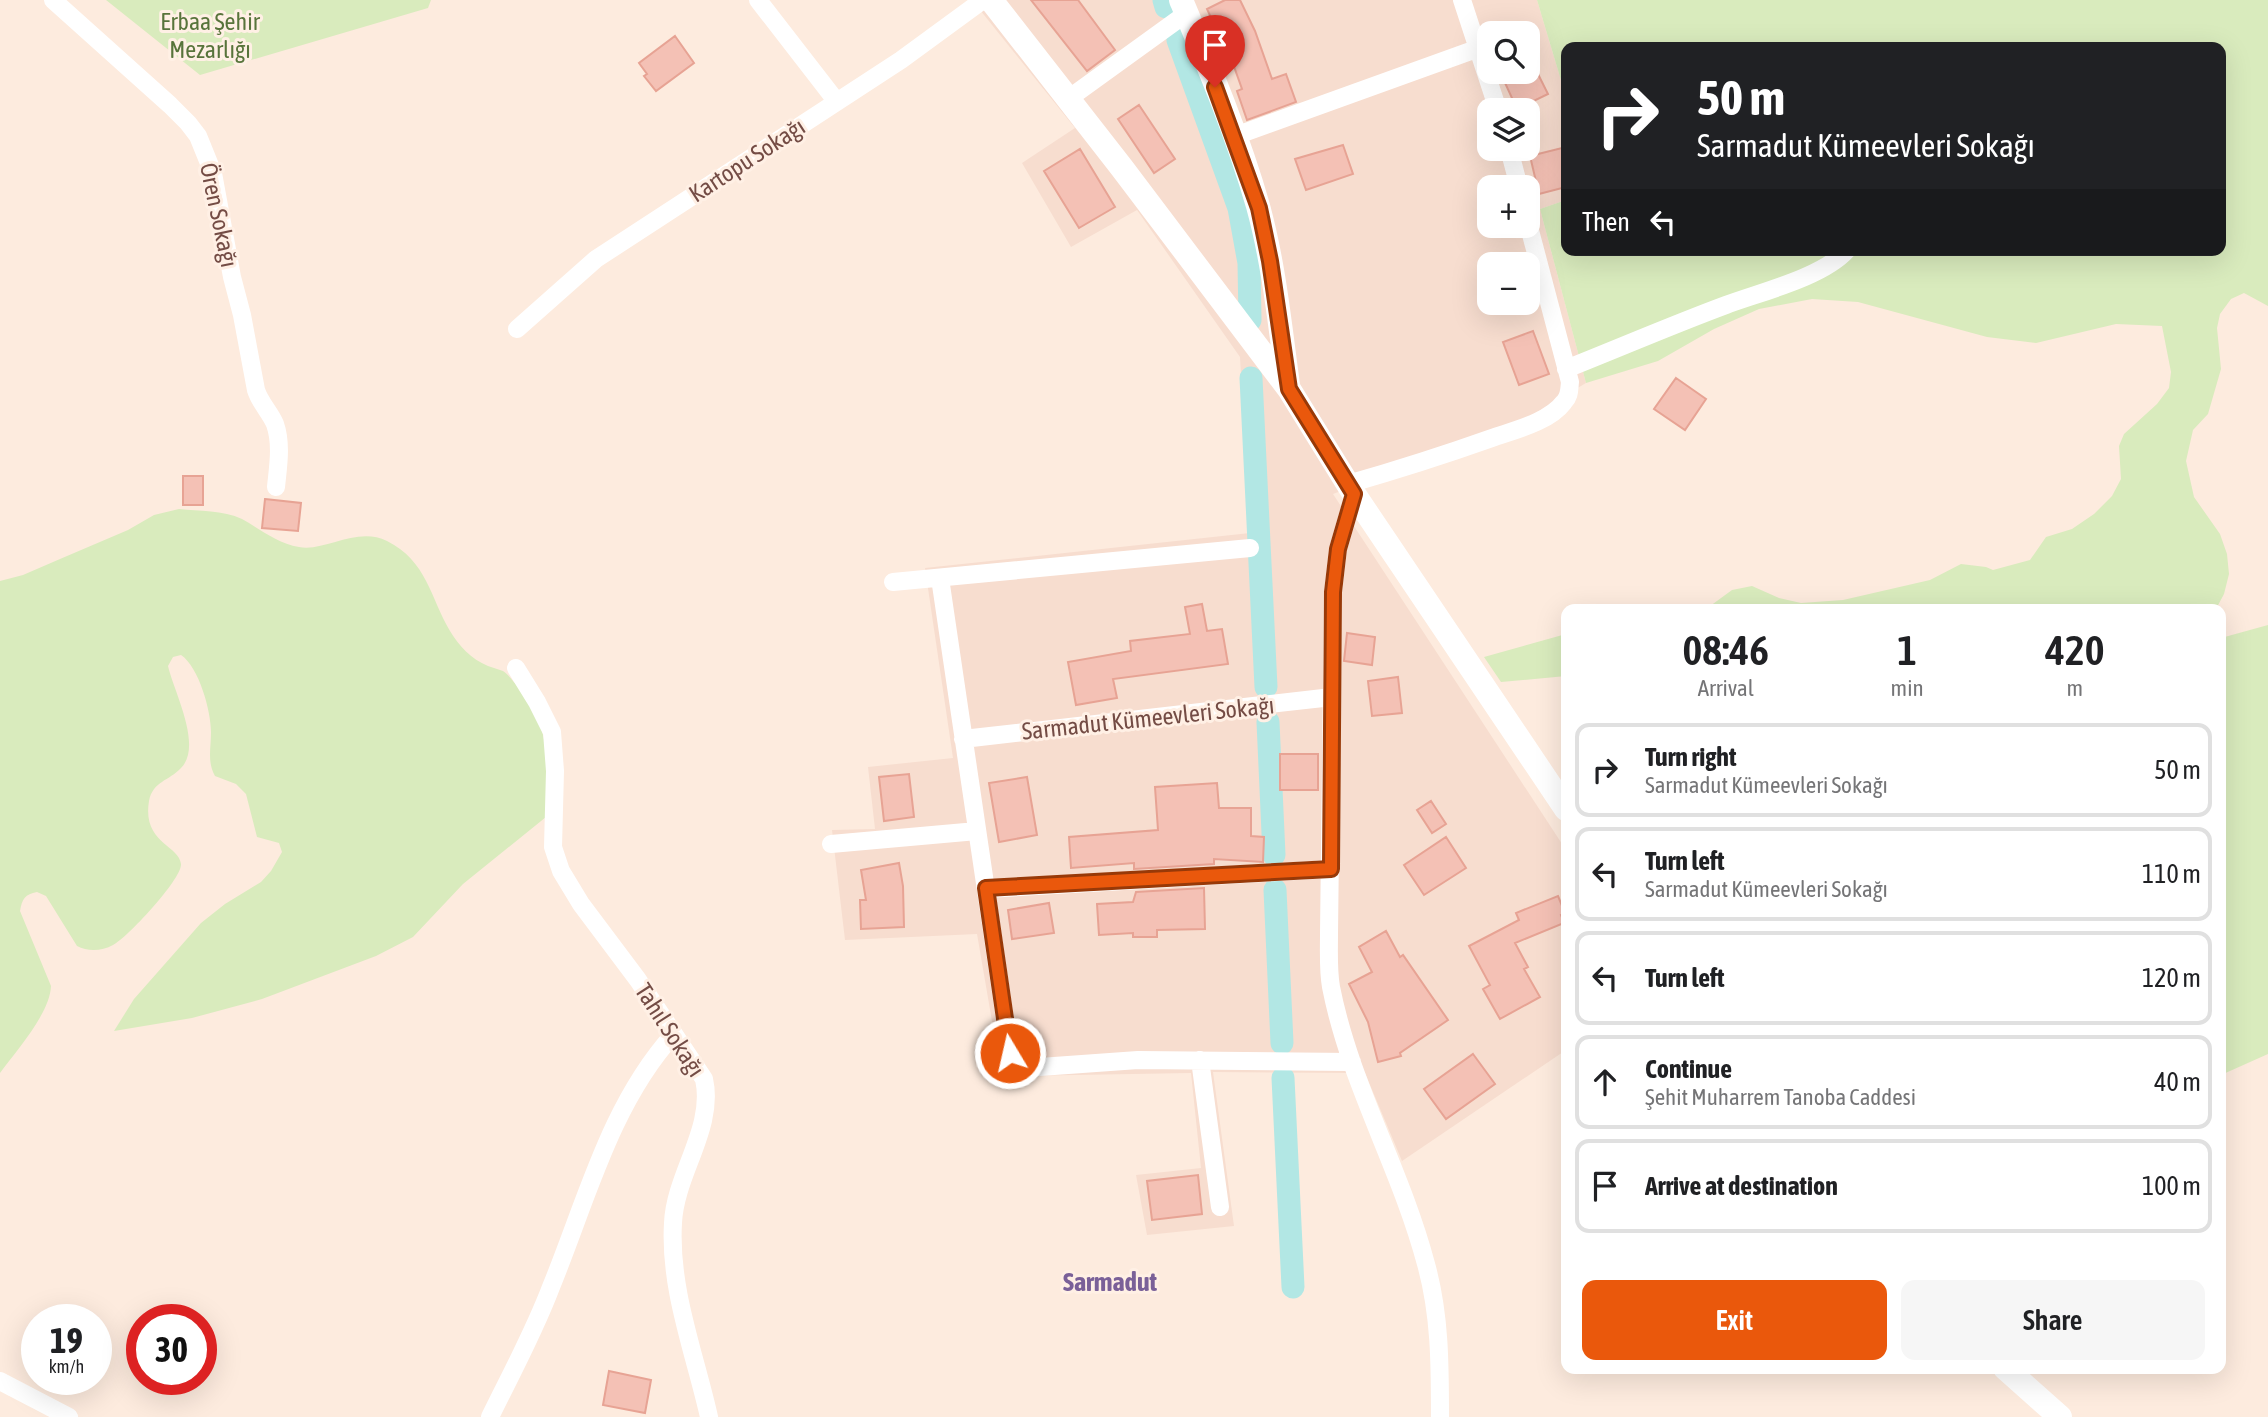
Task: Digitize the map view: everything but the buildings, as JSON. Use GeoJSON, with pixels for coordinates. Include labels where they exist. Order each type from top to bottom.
{"type":"FeatureCollection","features":[{"type":"Feature","properties":{"kind":"main road"},"geometry":{"type":"LineString","coordinates":[[991,0],[1289,389],[1351,489],[1561,802]]}},
{"type":"Feature","properties":{"kind":"main road"},"geometry":{"type":"LineString","coordinates":[[1184,7],[1235,136],[1256,198],[1265,233],[1289,389]]}},
{"type":"Feature","properties":{"kind":"main road"},"geometry":{"type":"LineString","coordinates":[[2012,1374],[2060,1417]]}},
{"type":"Feature","properties":{"kind":"street","name":"Ören Sokağı"},"geometry":{"type":"LineString","coordinates":[[53,0],[188,123],[208,158],[220,203],[232,277],[256,390],[260,402],[275,424],[279,455],[276,487]]}},
{"type":"Feature","properties":{"kind":"street"},"geometry":{"type":"LineString","coordinates":[[758,0],[837,102]]}},
{"type":"Feature","properties":{"kind":"street","name":"Kartopu Sokağı"},"geometry":{"type":"LineString","coordinates":[[517,329],[596,259],[837,102],[983,0]]}},
{"type":"Feature","properties":{"kind":"street"},"geometry":{"type":"LineString","coordinates":[[1462,0],[1477,42]]}},
{"type":"Feature","properties":{"kind":"street"},"geometry":{"type":"LineString","coordinates":[[1068,99],[1184,7]]}},
{"type":"Feature","properties":{"kind":"street"},"geometry":{"type":"LineString","coordinates":[[1235,136],[1477,49]]}},
{"type":"Feature","properties":{"kind":"street"},"geometry":{"type":"LineString","coordinates":[[1440,1417],[1439,1336],[1426,1265],[1401,1189],[1352,1062],[1331,985],[1329,934],[1333,592],[1338,549],[1351,489],[1550,415],[1569,395],[1570,382],[1532,238]]}},
{"type":"Feature","properties":{"kind":"street"},"geometry":{"type":"LineString","coordinates":[[1566,369],[1815,272],[1842,256]]}},
{"type":"Feature","properties":{"kind":"street"},"geometry":{"type":"LineString","coordinates":[[893,582],[1250,548]]}},
{"type":"Feature","properties":{"kind":"street"},"geometry":{"type":"LineString","coordinates":[[940,578],[1010,1053],[1017,1064],[1026,1068],[1138,1060],[1352,1062]]}},
{"type":"Feature","properties":{"kind":"street","name":"Tahıl Sokağı"},"geometry":{"type":"LineString","coordinates":[[516,668],[552,732],[555,771],[553,847],[561,872],[580,904],[638,980],[704,1079],[706,1110],[678,1192],[672,1246],[676,1277],[709,1417]]}},
{"type":"Feature","properties":{"kind":"street","name":"Sarmadut Kümeevleri Sokağı"},"geometry":{"type":"LineString","coordinates":[[963,739],[1332,697]]}},
{"type":"Feature","properties":{"kind":"street"},"geometry":{"type":"LineString","coordinates":[[831,844],[977,831]]}},
{"type":"Feature","properties":{"kind":"street"},"geometry":{"type":"LineString","coordinates":[[986,888],[1331,869]]}},
{"type":"Feature","properties":{"kind":"street"},"geometry":{"type":"LineString","coordinates":[[490,1417],[543,1309],[595,1171],[618,1122],[647,1065],[673,1035]]}},
{"type":"Feature","properties":{"kind":"street"},"geometry":{"type":"LineString","coordinates":[[1200,1060],[1220,1207]]}},
{"type":"Feature","properties":{"kind":"street"},"geometry":{"type":"LineString","coordinates":[[0,1381],[69,1417]]}},
{"type":"Feature","properties":{"kind":"shaded area"},"geometry":{"type":"Polygon","coordinates":[[[972,0],[1537,0],[1561,80],[1561,202],[1540,209],[1586,383],[1522,421],[1333,494],[1561,842],[1561,1053],[1402,1161],[1365,1073],[1213,1072],[1234,1226],[1147,1235],[1136,1175],[1201,1168],[1191,1073],[1017,1076],[998,1056],[977,934],[845,940],[832,830],[875,829],[868,767],[953,758],[925,568],[1250,533],[1240,357],[1137,210],[1071,247],[1022,163],[1075,128],[972,0]]]}},
{"type":"Feature","properties":{"kind":"green space","name":"Erbaa Şehir Mezarlığı"},"geometry":{"type":"Polygon","coordinates":[[[106,0],[431,0],[428,8],[200,75],[106,0]]]}},
{"type":"Feature","properties":{"kind":"green space"},"geometry":{"type":"Polygon","coordinates":[[[1537,0],[2268,0],[2268,306],[2244,293],[2231,299],[2220,314],[2217,328],[2221,369],[2208,414],[2193,430],[2186,461],[2194,497],[2220,534],[2227,554],[2229,574],[2219,604],[1713,604],[1732,590],[1752,586],[1779,598],[1801,603],[1843,600],[1930,580],[1961,564],[1993,570],[2030,560],[2046,537],[2072,529],[2094,514],[2112,496],[2121,479],[2119,446],[2124,434],[2157,404],[2169,388],[2171,372],[2162,326],[2116,324],[2036,343],[1987,337],[1858,302],[1812,299],[1759,309],[1714,329],[1658,361],[1586,383],[1540,209],[1561,202],[1561,256],[2226,256],[2226,42],[1561,42],[1561,80],[1537,0]]]}},
{"type":"Feature","properties":{"kind":"green space"},"geometry":{"type":"Polygon","coordinates":[[[179,509],[235,516],[276,539],[299,547],[309,548],[364,536],[376,537],[400,549],[419,569],[461,647],[482,663],[505,672],[529,701],[537,716],[546,748],[546,817],[463,884],[413,937],[376,956],[262,999],[192,1018],[114,1031],[134,999],[201,923],[225,904],[261,882],[282,852],[279,843],[257,837],[246,794],[236,784],[215,776],[210,760],[211,732],[203,690],[187,661],[181,655],[173,657],[168,666],[185,718],[189,746],[187,758],[181,768],[158,785],[151,794],[148,815],[156,834],[179,858],[179,872],[153,908],[130,931],[113,945],[100,950],[77,946],[46,896],[37,892],[25,898],[20,911],[51,986],[39,1019],[0,1073],[0,581],[23,575],[128,530],[154,515],[179,509]]]}},
{"type":"Feature","properties":{"kind":"green space"},"geometry":{"type":"Polygon","coordinates":[[[2268,625],[2268,1054],[2226,1073],[2226,637],[2268,625]]]}},
{"type":"Feature","properties":{"kind":"green space"},"geometry":{"type":"Polygon","coordinates":[[[1561,635],[1561,676],[1501,682],[1484,657],[1561,635]]]}},
{"type":"Feature","properties":{"kind":"waterway"},"geometry":{"type":"LineString","coordinates":[[1164,0],[1166,7]]}},
{"type":"Feature","properties":{"kind":"waterway"},"geometry":{"type":"LineString","coordinates":[[1178,40],[1239,208],[1249,263],[1250,320]]}},
{"type":"Feature","properties":{"kind":"waterway"},"geometry":{"type":"LineString","coordinates":[[1251,378],[1266,687]]}},
{"type":"Feature","properties":{"kind":"waterway"},"geometry":{"type":"LineString","coordinates":[[1268,722],[1274,855]]}},
{"type":"Feature","properties":{"kind":"waterway"},"geometry":{"type":"LineString","coordinates":[[1275,890],[1282,1043]]}},
{"type":"Feature","properties":{"kind":"waterway"},"geometry":{"type":"LineString","coordinates":[[1283,1078],[1293,1287]]}},
{"type":"Feature","properties":{"kind":"district","name":"Sarmadut"},"geometry":{"type":"Point","coordinates":[1110,1282]}},
{"type":"Feature","properties":{"kind":"route"},"geometry":{"type":"LineString","coordinates":[[1010,1053],[986,888],[1331,869],[1333,592],[1338,549],[1354,494],[1289,389],[1270,261],[1259,208],[1215,87]]}}]}
